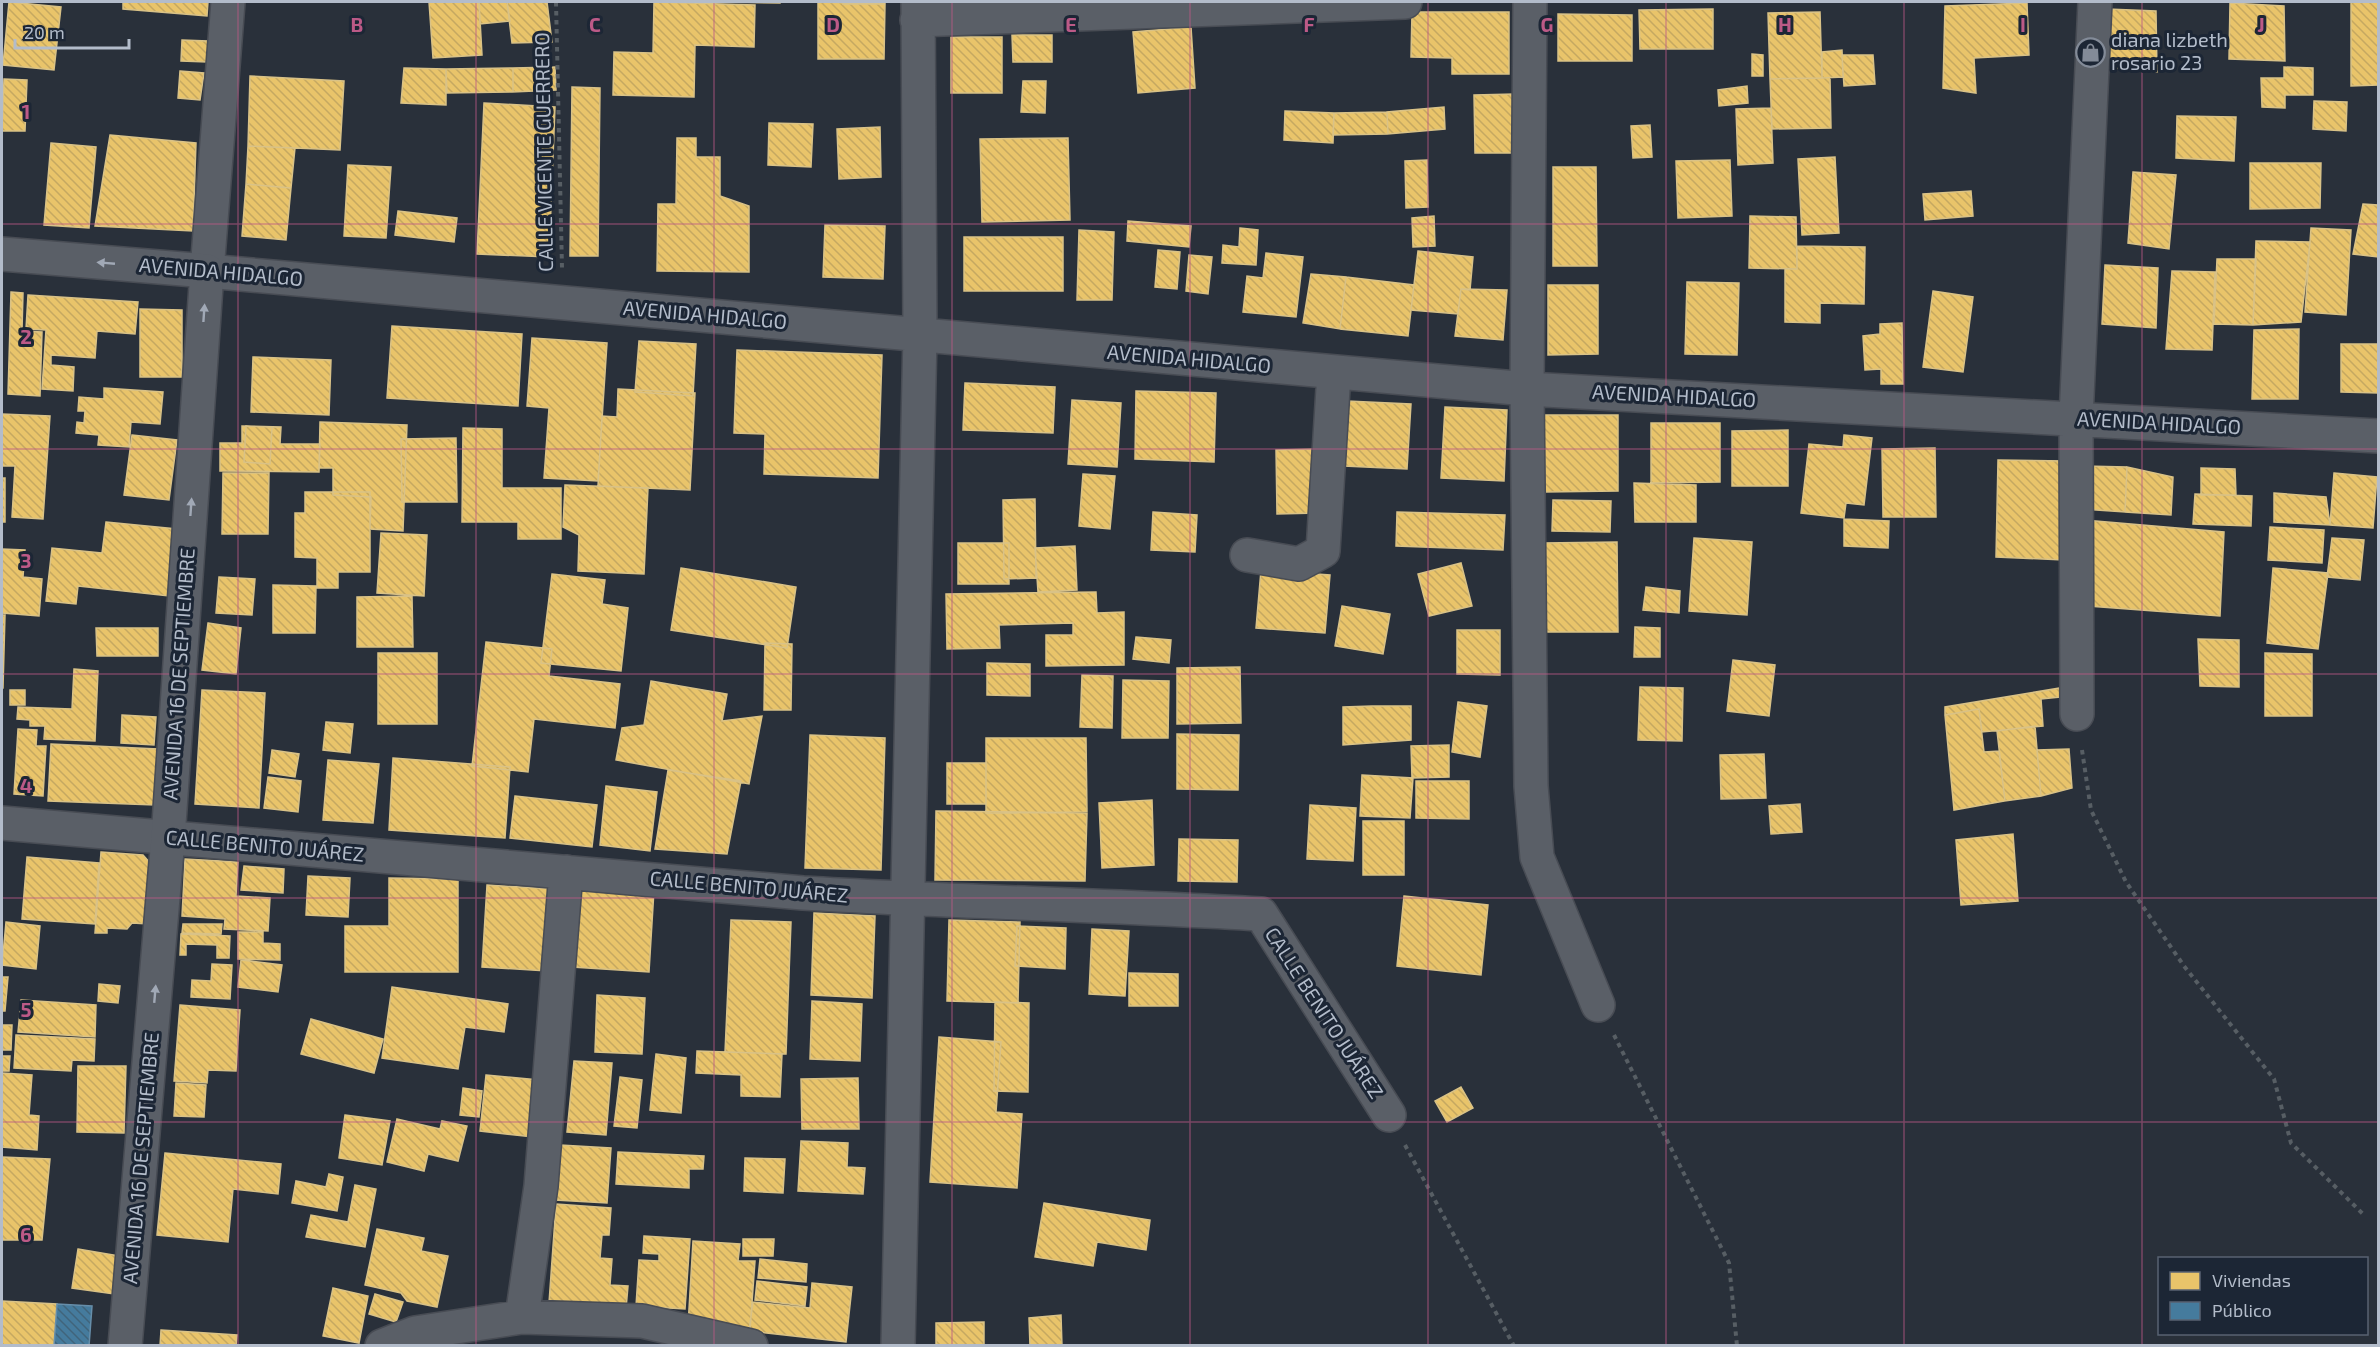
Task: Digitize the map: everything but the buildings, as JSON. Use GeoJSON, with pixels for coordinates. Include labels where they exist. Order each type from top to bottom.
{"type":"FeatureCollection","features":[{"type":"Feature","properties":{"kind":"street","name":"AVENIDA 16 DE SEPTIEMBRE"},"geometry":{"type":"LineString","coordinates":[[125,1346],[168,838],[228,2]]}},
{"type":"Feature","properties":{"kind":"street"},"geometry":{"type":"LineString","coordinates":[[898,1346],[920,334],[918,10],[1406,2]]}},
{"type":"Feature","properties":{"kind":"street"},"geometry":{"type":"LineString","coordinates":[[1530,2],[1527,389],[1528,688],[1531,786],[1538,857],[1598,1005]]}},
{"type":"Feature","properties":{"kind":"street"},"geometry":{"type":"LineString","coordinates":[[2077,714],[2076,418],[2095,2]]}},
{"type":"Feature","properties":{"kind":"street","name":"AVENIDA HIDALGO"},"geometry":{"type":"LineString","coordinates":[[2,254],[1527,389],[2379,436]]}},
{"type":"Feature","properties":{"kind":"street"},"geometry":{"type":"LineString","coordinates":[[1246,555],[1299,564],[1323,551],[1334,372]]}},
{"type":"Feature","properties":{"kind":"street","name":"CALLE BENITO JUÁREZ"},"geometry":{"type":"LineString","coordinates":[[2,823],[906,899],[1118,905],[1261,914],[1389,1115]]}},
{"type":"Feature","properties":{"kind":"street"},"geometry":{"type":"LineString","coordinates":[[522,1317],[541,1186],[566,872]]}},
{"type":"Feature","properties":{"kind":"street"},"geometry":{"type":"LineString","coordinates":[[382,1346],[415,1333],[522,1317],[642,1321],[751,1346]]}},
{"type":"Feature","properties":{"kind":"path","name":"CALLE VICENTE GUERRERO"},"geometry":{"type":"LineString","coordinates":[[556,2],[563,302]]}},
{"type":"Feature","properties":{"kind":"path"},"geometry":{"type":"LineString","coordinates":[[2077,714],[2091,810],[2126,882],[2184,966],[2274,1079],[2291,1143],[2364,1215]]}},
{"type":"Feature","properties":{"kind":"path"},"geometry":{"type":"LineString","coordinates":[[1598,1005],[1729,1263],[1737,1346]]}},
{"type":"Feature","properties":{"kind":"path"},"geometry":{"type":"LineString","coordinates":[[1389,1115],[1514,1346]]}},
{"type":"Feature","properties":{"kind":"place","name":"diana lizbeth rosario 23"},"geometry":{"type":"Point","coordinates":[2090,52]}}]}
